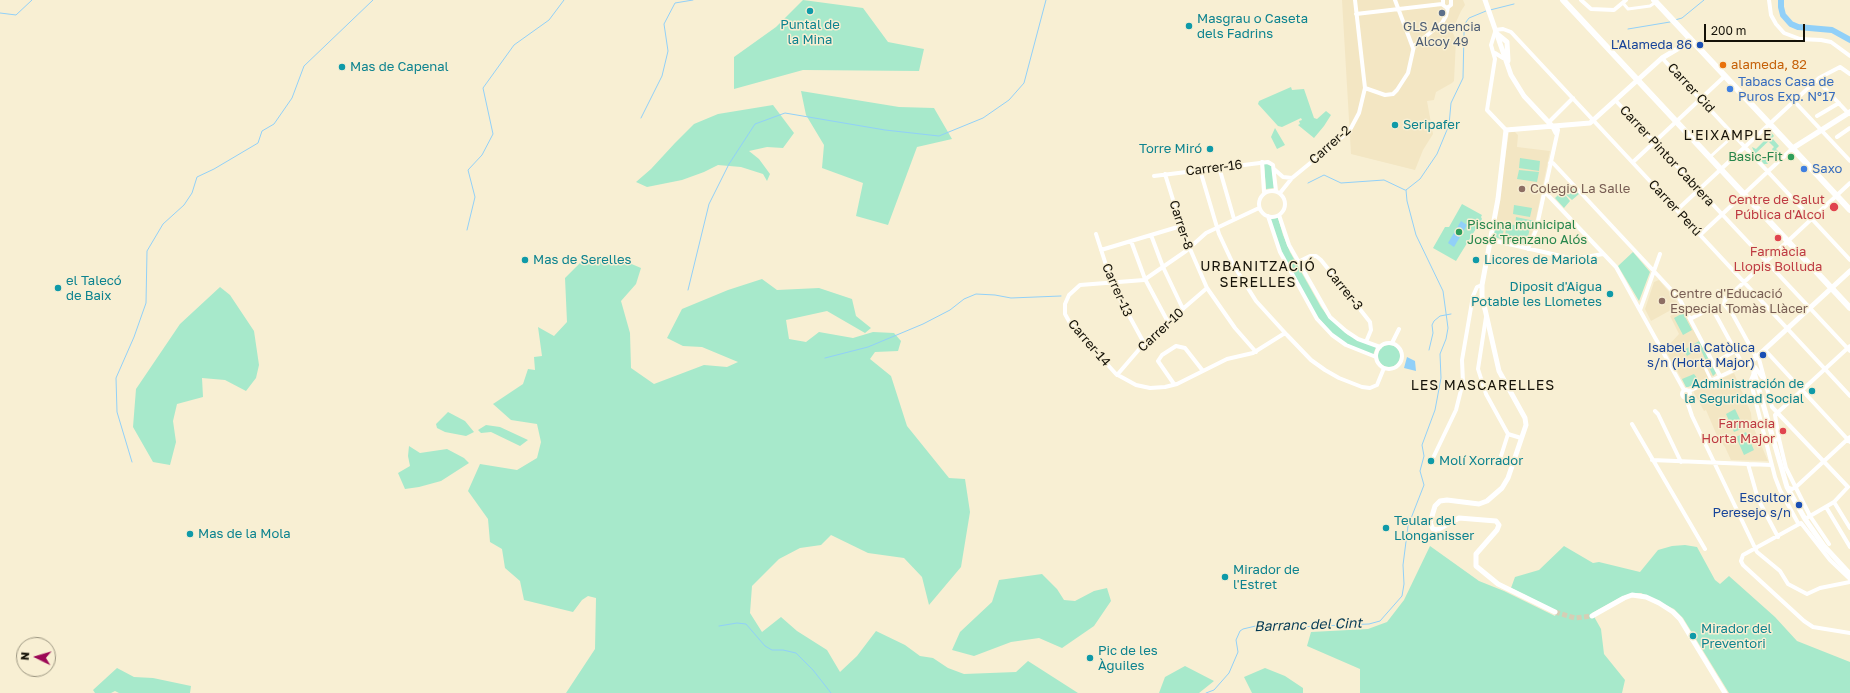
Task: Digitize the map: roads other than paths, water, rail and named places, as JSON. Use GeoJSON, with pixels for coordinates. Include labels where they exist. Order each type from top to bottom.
{"type":"FeatureCollection","features":[{"type":"Feature","properties":{"kind":"main road"},"geometry":{"type":"LineString","coordinates":[[1563,0],[1850,308]]}},
{"type":"Feature","properties":{"kind":"main road"},"geometry":{"type":"LineString","coordinates":[[1655,2],[1850,210]]}},
{"type":"Feature","properties":{"kind":"main road"},"geometry":{"type":"LineString","coordinates":[[1793,148],[1850,112]]}},
{"type":"Feature","properties":{"kind":"street","name":"Carrer-2"},"geometry":{"type":"LineString","coordinates":[[1278,192],[1292,178],[1338,141],[1351,128],[1362,105],[1365,88],[1355,0]]}},
{"type":"Feature","properties":{"kind":"street"},"geometry":{"type":"LineString","coordinates":[[1396,0],[1398,9],[1414,48]]}},
{"type":"Feature","properties":{"kind":"street"},"geometry":{"type":"LineString","coordinates":[[1365,88],[1383,95],[1395,92],[1406,76],[1414,48],[1418,41],[1442,23],[1448,8],[1451,5],[1451,0]]}},
{"type":"Feature","properties":{"kind":"street"},"geometry":{"type":"LineString","coordinates":[[1485,0],[1495,31],[1495,40],[1491,48],[1494,53],[1495,60],[1487,110],[1506,130],[1555,127],[1590,123],[1594,121],[1662,58],[1679,48],[1689,37]]}},
{"type":"Feature","properties":{"kind":"street"},"geometry":{"type":"LineString","coordinates":[[1581,0],[1591,9],[1614,10],[1625,1],[1628,9],[1650,6],[1655,2]]}},
{"type":"Feature","properties":{"kind":"street"},"geometry":{"type":"LineString","coordinates":[[1769,0],[1771,15],[1776,24],[1784,33],[1803,40],[1828,41],[1838,46],[1850,56]]}},
{"type":"Feature","properties":{"kind":"street"},"geometry":{"type":"LineString","coordinates":[[1356,14],[1443,2],[1448,8]]}},
{"type":"Feature","properties":{"kind":"street","name":"Carrer Perú"},"geometry":{"type":"LineString","coordinates":[[1495,31],[1502,29],[1511,32],[1850,396]]}},
{"type":"Feature","properties":{"kind":"street"},"geometry":{"type":"LineString","coordinates":[[1495,31],[1507,42],[1507,58],[1517,80],[1525,92],[1551,120],[1555,127],[1556,133],[1536,230],[1528,249]]}},
{"type":"Feature","properties":{"kind":"street"},"geometry":{"type":"LineString","coordinates":[[1495,40],[1504,39]]}},
{"type":"Feature","properties":{"kind":"street"},"geometry":{"type":"LineString","coordinates":[[1495,40],[1518,89],[1555,127]]}},
{"type":"Feature","properties":{"kind":"street"},"geometry":{"type":"LineString","coordinates":[[1503,55],[1507,48]]}},
{"type":"Feature","properties":{"kind":"street"},"geometry":{"type":"LineString","coordinates":[[1494,53],[1503,55]]}},
{"type":"Feature","properties":{"kind":"street","name":"Carrer Cid"},"geometry":{"type":"LineString","coordinates":[[1662,58],[1850,260]]}},
{"type":"Feature","properties":{"kind":"street"},"geometry":{"type":"LineString","coordinates":[[1677,210],[1817,80],[1840,67],[1850,74]]}},
{"type":"Feature","properties":{"kind":"street"},"geometry":{"type":"LineString","coordinates":[[1633,162],[1725,76]]}},
{"type":"Feature","properties":{"kind":"street"},"geometry":{"type":"LineString","coordinates":[[1817,80],[1850,115]]}},
{"type":"Feature","properties":{"kind":"street"},"geometry":{"type":"LineString","coordinates":[[1551,120],[1573,98]]}},
{"type":"Feature","properties":{"kind":"street","name":"Carrer Pintor Cabrera"},"geometry":{"type":"LineString","coordinates":[[1616,101],[1809,308],[1849,348]]}},
{"type":"Feature","properties":{"kind":"street"},"geometry":{"type":"LineString","coordinates":[[1794,101],[1850,162]]}},
{"type":"Feature","properties":{"kind":"street"},"geometry":{"type":"LineString","coordinates":[[1817,116],[1839,103]]}},
{"type":"Feature","properties":{"kind":"street"},"geometry":{"type":"LineString","coordinates":[[1837,137],[1850,128]]}},
{"type":"Feature","properties":{"kind":"street"},"geometry":{"type":"LineString","coordinates":[[1506,130],[1498,199],[1482,285],[1486,313],[1500,374],[1525,419],[1526,425],[1505,484],[1484,503],[1475,505],[1447,500],[1440,501],[1435,506],[1430,525],[1433,529],[1439,529],[1453,520],[1461,518],[1496,522],[1499,525],[1497,530],[1476,554],[1476,566],[1498,584],[1555,612]]}},
{"type":"Feature","properties":{"kind":"street"},"geometry":{"type":"LineString","coordinates":[[1710,157],[1734,135]]}},
{"type":"Feature","properties":{"kind":"street"},"geometry":{"type":"LineString","coordinates":[[1700,235],[1793,148]]}},
{"type":"Feature","properties":{"kind":"street"},"geometry":{"type":"LineString","coordinates":[[1262,162],[1264,192],[1259,200],[1259,208],[1268,216],[1280,252],[1317,319],[1332,335],[1346,345],[1376,357]]}},
{"type":"Feature","properties":{"kind":"street","name":"Carrer-16"},"geometry":{"type":"LineString","coordinates":[[1154,176],[1269,162],[1283,177],[1292,178]]}},
{"type":"Feature","properties":{"kind":"street"},"geometry":{"type":"LineString","coordinates":[[1550,163],[1553,163],[1679,298],[1720,376]]}},
{"type":"Feature","properties":{"kind":"street"},"geometry":{"type":"LineString","coordinates":[[1218,167],[1234,219]]}},
{"type":"Feature","properties":{"kind":"street"},"geometry":{"type":"LineString","coordinates":[[1268,216],[1274,217],[1280,215],[1285,204],[1285,200],[1278,192],[1274,167]]}},
{"type":"Feature","properties":{"kind":"street"},"geometry":{"type":"LineString","coordinates":[[1200,170],[1216,227],[1234,266],[1250,293],[1285,333],[1303,352],[1325,370],[1339,378],[1362,387],[1370,388],[1377,385],[1384,368]]}},
{"type":"Feature","properties":{"kind":"street","name":"Carrer-8"},"geometry":{"type":"LineString","coordinates":[[1166,174],[1181,226],[1207,288],[1235,328],[1256,352]]}},
{"type":"Feature","properties":{"kind":"street"},"geometry":{"type":"LineString","coordinates":[[1725,300],[1850,183]]}},
{"type":"Feature","properties":{"kind":"street"},"geometry":{"type":"LineString","coordinates":[[1264,192],[1268,190],[1278,192]]}},
{"type":"Feature","properties":{"kind":"street"},"geometry":{"type":"LineString","coordinates":[[1544,191],[1616,267],[1684,390],[1682,395],[1686,398],[1687,404],[1757,552],[1780,571],[1788,584],[1807,594],[1820,588],[1850,582]]}},
{"type":"Feature","properties":{"kind":"street","name":"Carrer-14"},"geometry":{"type":"LineString","coordinates":[[1259,208],[1216,227],[1145,279],[1080,285],[1071,291],[1067,299],[1065,308],[1067,319],[1117,375],[1127,381],[1144,387],[1160,387],[1174,384],[1228,359],[1256,352],[1285,333]]}},
{"type":"Feature","properties":{"kind":"street"},"geometry":{"type":"LineString","coordinates":[[1280,215],[1287,240],[1330,317],[1346,331],[1366,342],[1380,347]]}},
{"type":"Feature","properties":{"kind":"street"},"geometry":{"type":"LineString","coordinates":[[1101,250],[1181,226]]}},
{"type":"Feature","properties":{"kind":"street","name":"Carrer-13"},"geometry":{"type":"LineString","coordinates":[[1096,234],[1120,301],[1144,343]]}},
{"type":"Feature","properties":{"kind":"street"},"geometry":{"type":"LineString","coordinates":[[1151,235],[1162,267],[1183,309]]}},
{"type":"Feature","properties":{"kind":"street"},"geometry":{"type":"LineString","coordinates":[[1491,240],[1574,259],[1603,254]]}},
{"type":"Feature","properties":{"kind":"street"},"geometry":{"type":"LineString","coordinates":[[1131,241],[1145,279],[1168,322]]}},
{"type":"Feature","properties":{"kind":"street"},"geometry":{"type":"LineString","coordinates":[[1640,310],[1660,254]]}},
{"type":"Feature","properties":{"kind":"street","name":"Carrer-3"},"geometry":{"type":"LineString","coordinates":[[1298,262],[1311,256],[1321,260],[1370,322],[1371,330],[1366,342]]}},
{"type":"Feature","properties":{"kind":"street"},"geometry":{"type":"LineString","coordinates":[[1850,271],[1757,357],[1752,364],[1766,425],[1772,465],[1780,490],[1801,522],[1830,560],[1850,579]]}},
{"type":"Feature","properties":{"kind":"street"},"geometry":{"type":"LineString","coordinates":[[1433,458],[1456,411],[1464,382],[1462,360],[1473,296],[1477,287],[1482,285]]}},
{"type":"Feature","properties":{"kind":"street","name":"Carrer-10"},"geometry":{"type":"LineString","coordinates":[[1117,375],[1144,343],[1207,288]]}},
{"type":"Feature","properties":{"kind":"street"},"geometry":{"type":"LineString","coordinates":[[1718,292],[1725,300],[1724,304],[1733,315],[1761,365],[1772,407],[1847,486],[1847,488],[1834,502],[1778,537],[1742,557],[1741,561],[1743,565],[1804,621],[1813,627],[1850,633]]}},
{"type":"Feature","properties":{"kind":"street"},"geometry":{"type":"LineString","coordinates":[[1690,319],[1712,308],[1743,365]]}},
{"type":"Feature","properties":{"kind":"street"},"geometry":{"type":"LineString","coordinates":[[1486,313],[1478,369],[1486,394],[1508,434],[1521,438]]}},
{"type":"Feature","properties":{"kind":"street"},"geometry":{"type":"LineString","coordinates":[[1392,343],[1399,329]]}},
{"type":"Feature","properties":{"kind":"street"},"geometry":{"type":"LineString","coordinates":[[1388,343],[1392,343],[1401,350],[1401,362],[1392,369],[1384,368],[1379,364],[1376,357],[1377,351],[1380,347],[1388,343]]}},
{"type":"Feature","properties":{"kind":"street"},"geometry":{"type":"LineString","coordinates":[[1174,384],[1158,361],[1162,355],[1176,346],[1185,348],[1203,371]]}},
{"type":"Feature","properties":{"kind":"street"},"geometry":{"type":"LineString","coordinates":[[1849,348],[1778,412],[1775,417],[1779,439],[1792,488],[1790,495],[1801,522],[1850,574]]}},
{"type":"Feature","properties":{"kind":"street"},"geometry":{"type":"LineString","coordinates":[[1765,350],[1849,439],[1792,488]]}},
{"type":"Feature","properties":{"kind":"street"},"geometry":{"type":"LineString","coordinates":[[1714,363],[1735,351]]}},
{"type":"Feature","properties":{"kind":"street"},"geometry":{"type":"LineString","coordinates":[[1702,361],[1712,380]]}},
{"type":"Feature","properties":{"kind":"street"},"geometry":{"type":"LineString","coordinates":[[1684,390],[1689,391],[1743,365],[1752,364]]}},
{"type":"Feature","properties":{"kind":"street"},"geometry":{"type":"LineString","coordinates":[[1752,364],[1762,377]]}},
{"type":"Feature","properties":{"kind":"street"},"geometry":{"type":"LineString","coordinates":[[1686,398],[1690,395],[1689,391]]}},
{"type":"Feature","properties":{"kind":"street"},"geometry":{"type":"LineString","coordinates":[[1655,411],[1658,414],[1681,462]]}},
{"type":"Feature","properties":{"kind":"street"},"geometry":{"type":"LineString","coordinates":[[1632,424],[1705,549]]}},
{"type":"Feature","properties":{"kind":"street"},"geometry":{"type":"LineString","coordinates":[[1766,425],[1792,488],[1829,544]]}},
{"type":"Feature","properties":{"kind":"street"},"geometry":{"type":"LineString","coordinates":[[1501,456],[1508,434]]}},
{"type":"Feature","properties":{"kind":"street"},"geometry":{"type":"LineString","coordinates":[[1773,440],[1779,439]]}},
{"type":"Feature","properties":{"kind":"street"},"geometry":{"type":"LineString","coordinates":[[1652,460],[1772,465]]}},
{"type":"Feature","properties":{"kind":"street"},"geometry":{"type":"LineString","coordinates":[[1748,464],[1758,499],[1778,537]]}},
{"type":"Feature","properties":{"kind":"street"},"geometry":{"type":"LineString","coordinates":[[1834,502],[1850,527]]}},
{"type":"Feature","properties":{"kind":"street"},"geometry":{"type":"LineString","coordinates":[[1826,507],[1850,547]]}},
{"type":"Feature","properties":{"kind":"street"},"geometry":{"type":"LineString","coordinates":[[1592,616],[1632,595],[1646,597],[1664,606],[1680,619],[1725,693]]}},
{"type":"Feature","properties":{"kind":"water"},"geometry":{"type":"Polygon","coordinates":[[[1461,221],[1467,225],[1454,247],[1448,243],[1461,221]]]}},
{"type":"Feature","properties":{"kind":"water"},"geometry":{"type":"Polygon","coordinates":[[[1407,357],[1415,361],[1416,371],[1404,368],[1407,357]]]}},
{"type":"Feature","properties":{"kind":"waterway"},"geometry":{"type":"LineString","coordinates":[[0,13],[16,15],[32,0]]}},
{"type":"Feature","properties":{"kind":"waterway"},"geometry":{"type":"LineString","coordinates":[[132,462],[117,412],[116,378],[134,337],[146,303],[147,251],[163,224],[184,205],[192,193],[197,177],[214,169],[258,143],[262,131],[274,124],[292,98],[304,66],[373,0]]}},
{"type":"Feature","properties":{"kind":"waterway"},"geometry":{"type":"LineString","coordinates":[[467,230],[475,197],[468,170],[482,155],[493,134],[483,88],[514,45],[549,20],[564,0]]}},
{"type":"Feature","properties":{"kind":"waterway"},"geometry":{"type":"LineString","coordinates":[[641,118],[662,76],[668,51],[664,24],[675,3],[693,0]]}},
{"type":"Feature","properties":{"kind":"waterway"},"geometry":{"type":"LineString","coordinates":[[688,290],[709,204],[729,164],[755,124],[785,113],[885,130],[939,136],[983,118],[1009,100],[1024,83],[1046,0]]}},
{"type":"Feature","properties":{"kind":"waterway"},"geometry":{"type":"LineString","coordinates":[[1675,20],[1682,18],[1704,0]]}},
{"type":"Feature","properties":{"kind":"waterway"},"geometry":{"type":"LineString","coordinates":[[1781,0],[1783,15],[1791,24],[1798,27],[1832,30],[1850,40]]}},
{"type":"Feature","properties":{"kind":"waterway"},"geometry":{"type":"LineString","coordinates":[[1490,10],[1514,4]]}},
{"type":"Feature","properties":{"kind":"waterway"},"geometry":{"type":"LineString","coordinates":[[1406,190],[1420,179],[1437,154],[1449,125],[1451,103],[1463,78],[1464,33],[1466,22],[1469,18],[1486,11]]}},
{"type":"Feature","properties":{"kind":"waterway"},"geometry":{"type":"LineString","coordinates":[[1628,29],[1670,22]]}},
{"type":"Feature","properties":{"kind":"waterway"},"geometry":{"type":"LineString","coordinates":[[1308,183],[1324,175],[1341,183],[1384,180],[1405,190]]}},
{"type":"Feature","properties":{"kind":"waterway","name":"Barranc del Cint"},"geometry":{"type":"LineString","coordinates":[[1206,693],[1214,690],[1229,673],[1238,652],[1236,640],[1240,631],[1243,629],[1264,624],[1296,627],[1369,624],[1380,621],[1402,596],[1404,584],[1403,565],[1408,526],[1424,485],[1420,471],[1424,456],[1422,445],[1435,410],[1441,378],[1440,354],[1446,339],[1448,328],[1443,291],[1416,235],[1407,201],[1406,190]]}},
{"type":"Feature","properties":{"kind":"waterway"},"geometry":{"type":"LineString","coordinates":[[825,358],[868,347],[923,324],[950,310],[964,299],[976,294],[1011,298],[1061,296]]}},
{"type":"Feature","properties":{"kind":"waterway"},"geometry":{"type":"LineString","coordinates":[[1429,350],[1433,333],[1432,325],[1434,321],[1440,316],[1451,314]]}},
{"type":"Feature","properties":{"kind":"waterway"},"geometry":{"type":"LineString","coordinates":[[719,626],[737,623],[746,624],[765,646],[772,650],[783,650],[796,653],[813,670],[831,693]]}},
{"type":"Feature","properties":{"kind":"tunnel"},"geometry":{"type":"LineString","coordinates":[[1555,612],[1575,618],[1592,616]]}},
{"type":"Feature","properties":{"kind":"place","name":"Puntal de la Mina"},"geometry":{"type":"Point","coordinates":[810,11]}},
{"type":"Feature","properties":{"kind":"place","name":"GLS Agencia Alcoy 49"},"geometry":{"type":"Point","coordinates":[1442,13]}},
{"type":"Feature","properties":{"kind":"place","name":"Masgrau o Caseta dels Fadrins"},"geometry":{"type":"Point","coordinates":[1189,26]}},
{"type":"Feature","properties":{"kind":"place","name":"L'Alameda 86"},"geometry":{"type":"Point","coordinates":[1700,45]}},
{"type":"Feature","properties":{"kind":"place","name":"alameda, 82"},"geometry":{"type":"Point","coordinates":[1723,65]}},
{"type":"Feature","properties":{"kind":"place","name":"Mas de Capenal"},"geometry":{"type":"Point","coordinates":[342,67]}},
{"type":"Feature","properties":{"kind":"place","name":"Tabacs Casa de Puros Exp. N°17"},"geometry":{"type":"Point","coordinates":[1730,89]}},
{"type":"Feature","properties":{"kind":"place","name":"Seripafer"},"geometry":{"type":"Point","coordinates":[1395,125]}},
{"type":"Feature","properties":{"kind":"place","name":"Torre Miró"},"geometry":{"type":"Point","coordinates":[1210,149]}},
{"type":"Feature","properties":{"kind":"place","name":"Basic-Fit"},"geometry":{"type":"Point","coordinates":[1791,157]}},
{"type":"Feature","properties":{"kind":"place","name":"Saxo"},"geometry":{"type":"Point","coordinates":[1804,169]}},
{"type":"Feature","properties":{"kind":"place","name":"Colegio La Salle"},"geometry":{"type":"Point","coordinates":[1522,189]}},
{"type":"Feature","properties":{"kind":"place","name":"Centre de Salut Pública d'Alcoi"},"geometry":{"type":"Point","coordinates":[1834,207]}},
{"type":"Feature","properties":{"kind":"place","name":"Piscina municipal José Trenzano Alós"},"geometry":{"type":"Point","coordinates":[1459,232]}},
{"type":"Feature","properties":{"kind":"place","name":"Farmàcia Llopis Bolluda"},"geometry":{"type":"Point","coordinates":[1778,238]}},
{"type":"Feature","properties":{"kind":"place","name":"Mas de Serelles"},"geometry":{"type":"Point","coordinates":[525,260]}},
{"type":"Feature","properties":{"kind":"place","name":"Licores de Mariola"},"geometry":{"type":"Point","coordinates":[1476,260]}},
{"type":"Feature","properties":{"kind":"place","name":"el Talecó de Baix"},"geometry":{"type":"Point","coordinates":[58,288]}},
{"type":"Feature","properties":{"kind":"place","name":"Diposit d'Aigua Potable les Llometes"},"geometry":{"type":"Point","coordinates":[1610,294]}},
{"type":"Feature","properties":{"kind":"place","name":"Centre d'Educació Especial Tomàs Llàcer"},"geometry":{"type":"Point","coordinates":[1662,301]}},
{"type":"Feature","properties":{"kind":"place","name":"Isabel la Catòlica s/n (Horta Major)"},"geometry":{"type":"Point","coordinates":[1763,355]}},
{"type":"Feature","properties":{"kind":"place","name":"Administración de la Seguridad Social"},"geometry":{"type":"Point","coordinates":[1812,391]}},
{"type":"Feature","properties":{"kind":"place","name":"Farmacia Horta Major"},"geometry":{"type":"Point","coordinates":[1783,431]}},
{"type":"Feature","properties":{"kind":"place","name":"Molí Xorrador"},"geometry":{"type":"Point","coordinates":[1431,461]}},
{"type":"Feature","properties":{"kind":"place","name":"Escultor Peresejo s/n"},"geometry":{"type":"Point","coordinates":[1799,505]}},
{"type":"Feature","properties":{"kind":"place","name":"Teular del Llonganisser"},"geometry":{"type":"Point","coordinates":[1386,528]}},
{"type":"Feature","properties":{"kind":"place","name":"Mas de la Mola"},"geometry":{"type":"Point","coordinates":[190,534]}},
{"type":"Feature","properties":{"kind":"place","name":"Mirador de l'Estret"},"geometry":{"type":"Point","coordinates":[1225,577]}},
{"type":"Feature","properties":{"kind":"place","name":"Mirador del Preventori"},"geometry":{"type":"Point","coordinates":[1693,636]}},
{"type":"Feature","properties":{"kind":"place","name":"Pic de les Àguiles"},"geometry":{"type":"Point","coordinates":[1090,658]}},
{"type":"Feature","properties":{"kind":"district","name":"L'EIXAMPLE"},"geometry":{"type":"Point","coordinates":[1728,136]}},
{"type":"Feature","properties":{"kind":"district","name":"URBANITZACIÓ SERELLES"},"geometry":{"type":"Point","coordinates":[1258,276]}},
{"type":"Feature","properties":{"kind":"district","name":"LES MASCARELLES"},"geometry":{"type":"Point","coordinates":[1483,386]}}]}
